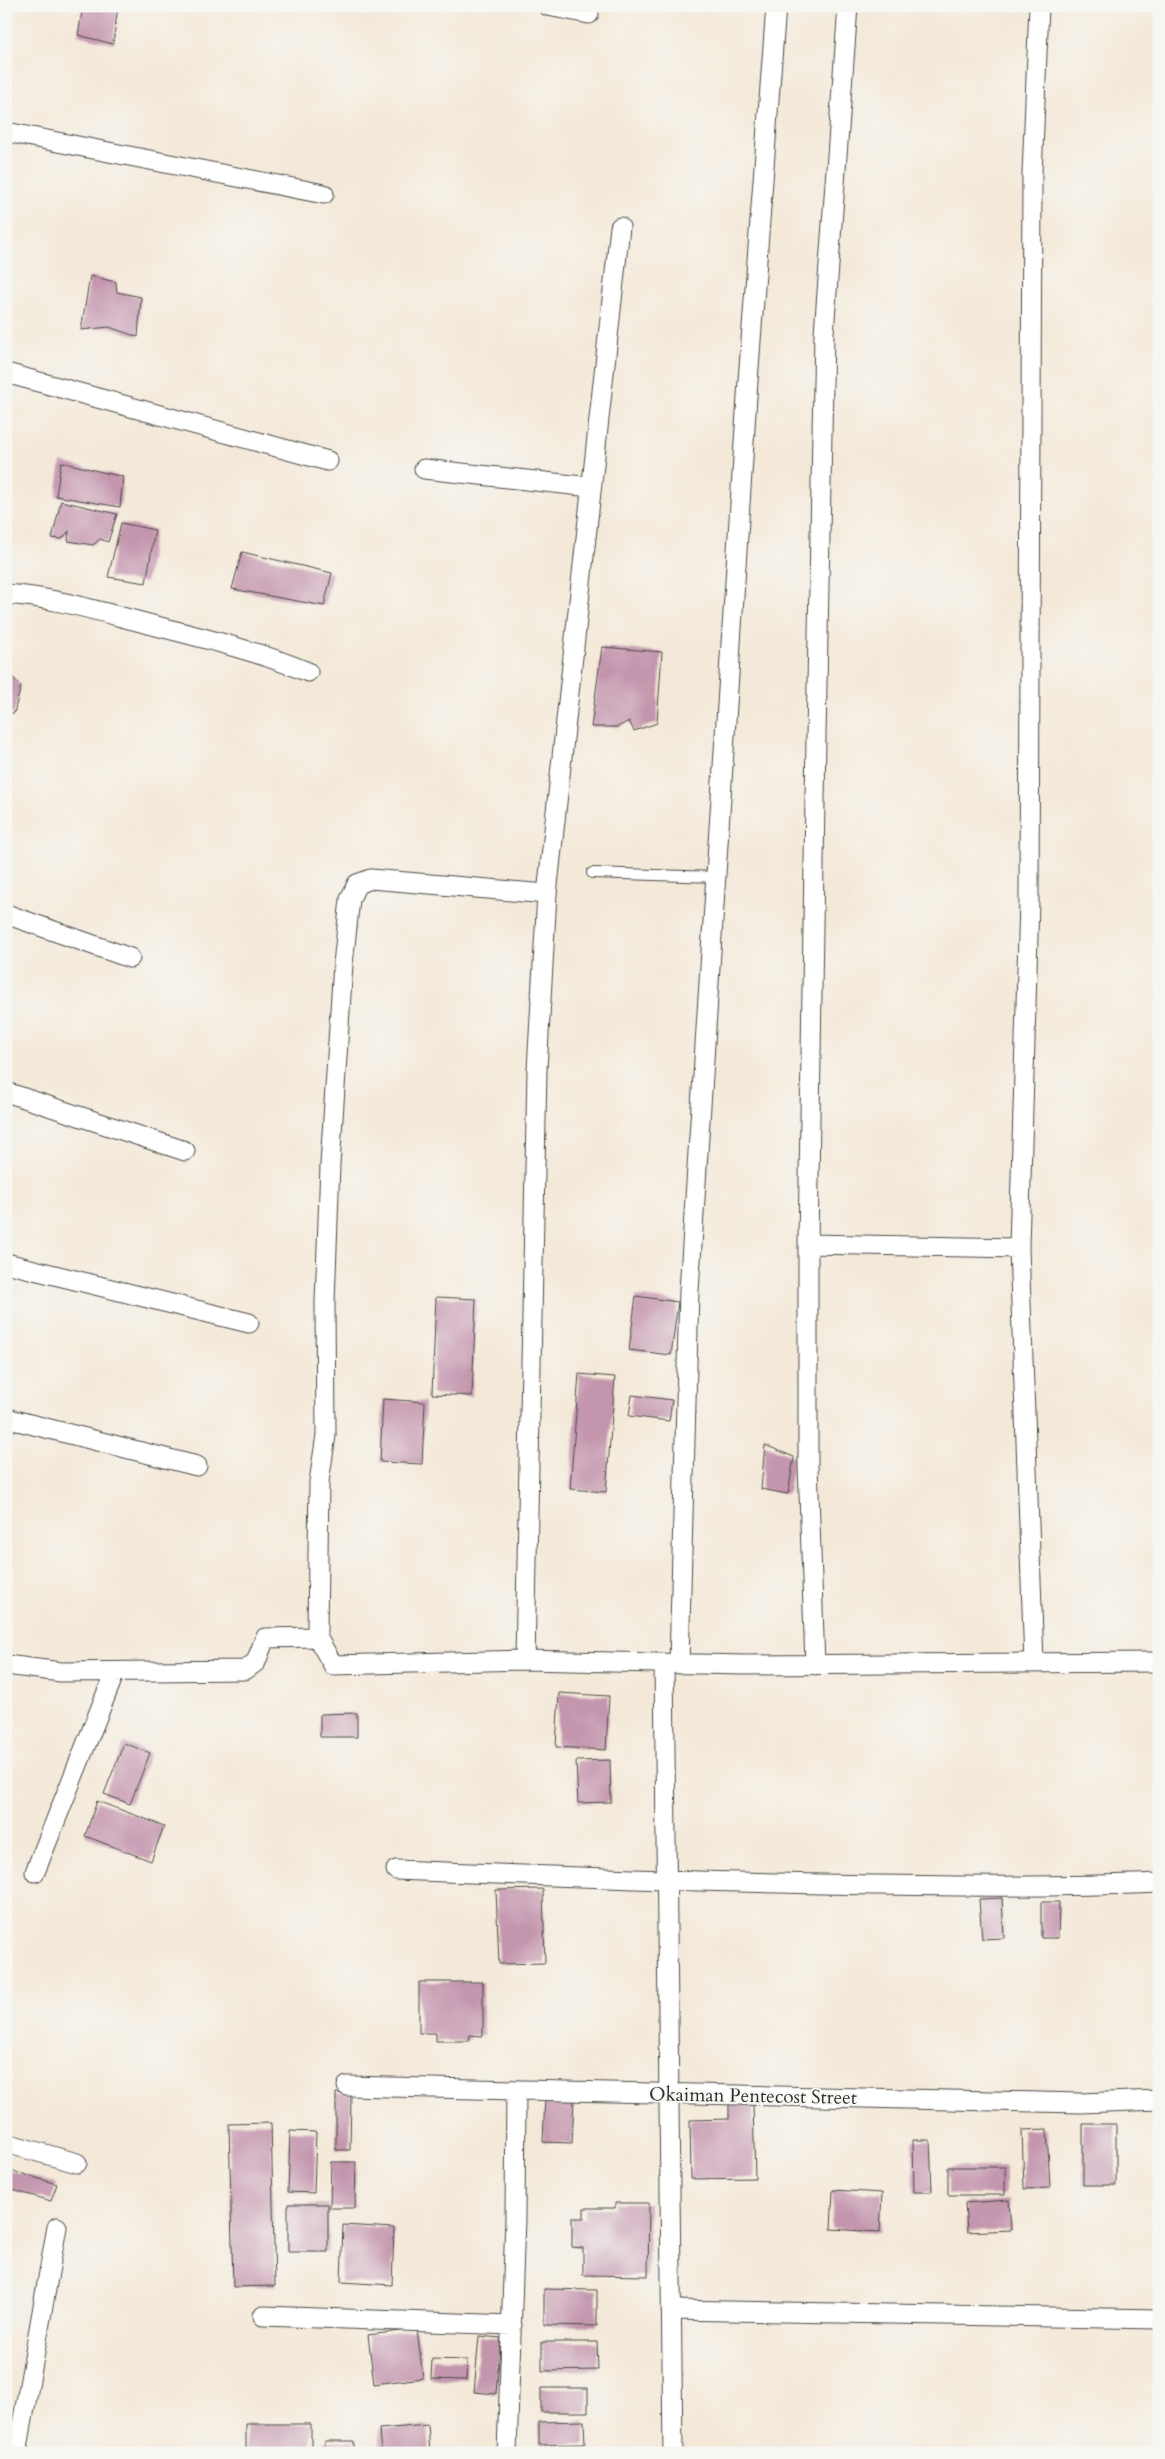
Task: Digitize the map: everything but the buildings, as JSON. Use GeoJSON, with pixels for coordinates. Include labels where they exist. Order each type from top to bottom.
{"type":"FeatureCollection","features":[{"type":"Feature","properties":{"kind":"street"},"geometry":{"type":"LineString","coordinates":[[548,6],[589,14]]}},
{"type":"Feature","properties":{"kind":"street"},"geometry":{"type":"LineString","coordinates":[[673,2453],[666,1881],[671,1664],[689,1291],[748,381],[776,6]]}},
{"type":"Feature","properties":{"kind":"street"},"geometry":{"type":"LineString","coordinates":[[815,1665],[808,1465],[808,1244],[824,333],[848,6]]}},
{"type":"Feature","properties":{"kind":"street"},"geometry":{"type":"LineString","coordinates":[[1034,1663],[1019,1248],[1029,901],[1032,174],[1039,6]]}},
{"type":"Feature","properties":{"kind":"street"},"geometry":{"type":"LineString","coordinates":[[6,132],[324,194]]}},
{"type":"Feature","properties":{"kind":"street"},"geometry":{"type":"LineString","coordinates":[[525,1660],[538,1070],[547,894],[620,227]]}},
{"type":"Feature","properties":{"kind":"street"},"geometry":{"type":"LineString","coordinates":[[6,373],[328,461]]}},
{"type":"Feature","properties":{"kind":"street"},"geometry":{"type":"LineString","coordinates":[[424,469],[591,487]]}},
{"type":"Feature","properties":{"kind":"street"},"geometry":{"type":"LineString","coordinates":[[6,594],[71,604],[214,640],[266,655],[308,672]]}},
{"type":"Feature","properties":{"kind":"street"},"geometry":{"type":"LineString","coordinates":[[547,894],[371,879],[357,884],[350,899],[343,964],[330,1165],[325,1302],[326,1435],[319,1482],[312,1637],[332,1664],[525,1660],[815,1665],[1159,1662]]}},
{"type":"Feature","properties":{"kind":"street"},"geometry":{"type":"LineString","coordinates":[[6,914],[130,958]]}},
{"type":"Feature","properties":{"kind":"street"},"geometry":{"type":"LineString","coordinates":[[6,1092],[185,1151]]}},
{"type":"Feature","properties":{"kind":"street"},"geometry":{"type":"LineString","coordinates":[[808,1244],[1019,1248]]}},
{"type":"Feature","properties":{"kind":"street"},"geometry":{"type":"LineString","coordinates":[[6,1263],[249,1323]]}},
{"type":"Feature","properties":{"kind":"street"},"geometry":{"type":"LineString","coordinates":[[6,1418],[197,1466]]}},
{"type":"Feature","properties":{"kind":"street"},"geometry":{"type":"LineString","coordinates":[[6,1665],[61,1672],[245,1670],[256,1662],[265,1638],[312,1637]]}},
{"type":"Feature","properties":{"kind":"street"},"geometry":{"type":"LineString","coordinates":[[35,1872],[115,1672]]}},
{"type":"Feature","properties":{"kind":"street"},"geometry":{"type":"LineString","coordinates":[[396,1870],[666,1881],[1039,1887],[1159,1883]]}},
{"type":"Feature","properties":{"kind":"street","name":"Okaiman Pentecost Street"},"geometry":{"type":"LineString","coordinates":[[347,2086],[1080,2103],[1159,2100]]}},
{"type":"Feature","properties":{"kind":"street"},"geometry":{"type":"LineString","coordinates":[[507,2453],[512,2325],[516,2090]]}},
{"type":"Feature","properties":{"kind":"street"},"geometry":{"type":"LineString","coordinates":[[6,2143],[77,2163]]}},
{"type":"Feature","properties":{"kind":"street"},"geometry":{"type":"LineString","coordinates":[[17,2453],[57,2227]]}},
{"type":"Feature","properties":{"kind":"street"},"geometry":{"type":"LineString","coordinates":[[671,2310],[1159,2319]]}},
{"type":"Feature","properties":{"kind":"street"},"geometry":{"type":"LineString","coordinates":[[263,2316],[512,2325]]}},
{"type":"Feature","properties":{"kind":"lane"},"geometry":{"type":"LineString","coordinates":[[592,872],[717,877]]}}]}
